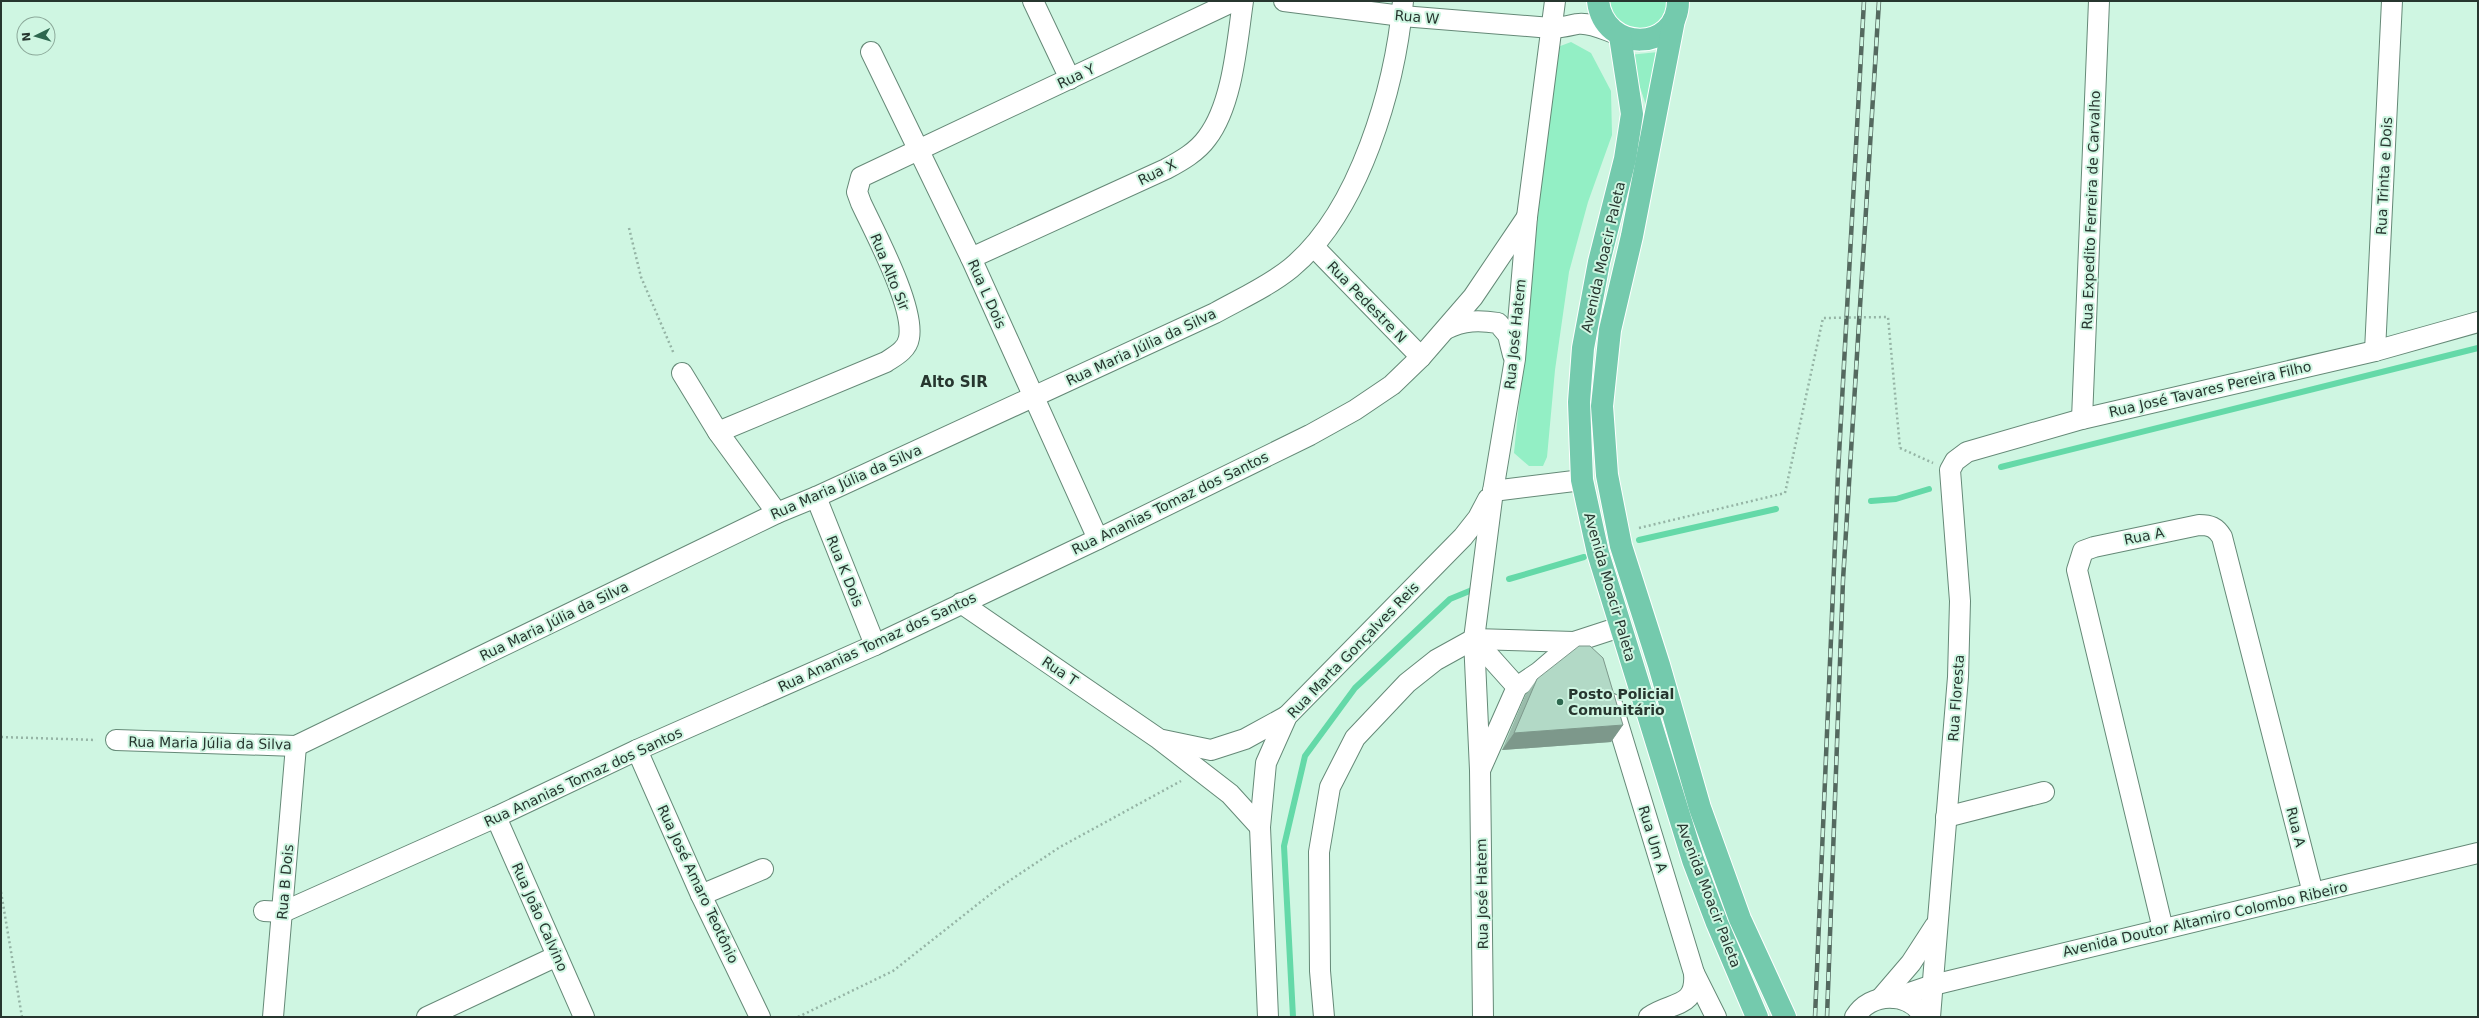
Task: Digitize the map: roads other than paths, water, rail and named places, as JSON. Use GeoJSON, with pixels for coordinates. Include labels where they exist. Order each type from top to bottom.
{"type":"FeatureCollection","features":[{"type":"Feature","properties":{"kind":"main road","name":"Avenida Moacir Paleta"},"geometry":{"type":"LineString","coordinates":[[1598,1],[1605,23],[1617,34],[1632,40],[1644,40],[1656,36],[1666,30],[1676,10]]}},
{"type":"Feature","properties":{"kind":"main road","name":"Avenida Moacir Paleta"},"geometry":{"type":"LineString","coordinates":[[1676,10],[1632,236],[1610,330],[1602,406],[1607,476],[1630,577],[1659,665],[1700,808],[1737,912],[1785,1017]]}},
{"type":"Feature","properties":{"kind":"main road","name":"Avenida Moacir Paleta"},"geometry":{"type":"LineString","coordinates":[[1617,34],[1632,114],[1625,160],[1599,262],[1583,348],[1579,402],[1582,480],[1598,553],[1693,860],[1717,923],[1757,1017]]}},
{"type":"Feature","properties":{"kind":"street"},"geometry":{"type":"LineString","coordinates":[[1033,1],[1070,79]]}},
{"type":"Feature","properties":{"kind":"street","name":"Rua Y"},"geometry":{"type":"LineString","coordinates":[[918,149],[1234,1]]}},
{"type":"Feature","properties":{"kind":"street","name":"Rua X"},"geometry":{"type":"LineString","coordinates":[[971,258],[1166,169],[1186,158],[1207,138],[1222,108],[1231,74],[1243,1]]}},
{"type":"Feature","properties":{"kind":"street","name":"Rua W"},"geometry":{"type":"LineString","coordinates":[[1284,1],[1402,8],[1551,28]]}},
{"type":"Feature","properties":{"kind":"street","name":"Rua José Hatem"},"geometry":{"type":"LineString","coordinates":[[1483,1017],[1480,770],[1474,639],[1493,491],[1515,359],[1526,217],[1555,1]]}},
{"type":"Feature","properties":{"kind":"street","name":"Rua Expedito Ferreira de Carvalho"},"geometry":{"type":"LineString","coordinates":[[2082,419],[2099,1]]}},
{"type":"Feature","properties":{"kind":"street","name":"Rua Trinta e Dois"},"geometry":{"type":"LineString","coordinates":[[2375,351],[2392,1]]}},
{"type":"Feature","properties":{"kind":"street","name":"Rua Maria Júlia da Silva"},"geometry":{"type":"LineString","coordinates":[[116,740],[296,746],[777,513],[816,497],[1215,313],[1290,269],[1314,247],[1356,180],[1382,111],[1402,8]]}},
{"type":"Feature","properties":{"kind":"street"},"geometry":{"type":"LineString","coordinates":[[1551,28],[1566,28],[1578,24],[1617,34]]}},
{"type":"Feature","properties":{"kind":"street","name":"Rua L Dois"},"geometry":{"type":"LineString","coordinates":[[871,52],[971,258],[1098,539]]}},
{"type":"Feature","properties":{"kind":"street","name":"Rua Alto Sir"},"geometry":{"type":"LineString","coordinates":[[718,432],[886,362],[904,349],[909,339],[904,300],[857,192],[861,177],[918,149]]}},
{"type":"Feature","properties":{"kind":"street","name":"Rua Ananias Tomaz dos Santos"},"geometry":{"type":"LineString","coordinates":[[274,911],[496,817],[636,750],[875,645],[1098,539],[1310,435],[1355,410],[1392,385],[1421,357],[1473,297],[1526,217]]}},
{"type":"Feature","properties":{"kind":"street","name":"Rua Pedestre N"},"geometry":{"type":"LineString","coordinates":[[1314,247],[1421,357]]}},
{"type":"Feature","properties":{"kind":"street","name":"Rua Ananias Tomaz dos Santos"},"geometry":{"type":"LineString","coordinates":[[1446,329],[1458,323],[1479,320],[1498,323],[1508,335],[1515,359]]}},
{"type":"Feature","properties":{"kind":"street","name":"Rua José Tavares Pereira Filho"},"geometry":{"type":"LineString","coordinates":[[1950,470],[1955,461],[1967,452],[2082,419],[2375,351],[2478,322]]}},
{"type":"Feature","properties":{"kind":"street"},"geometry":{"type":"LineString","coordinates":[[682,373],[718,432],[777,513]]}},
{"type":"Feature","properties":{"kind":"street","name":"Rua Floresta"},"geometry":{"type":"LineString","coordinates":[[1930,1017],[1936,925],[1958,677],[1960,608],[1950,470]]}},
{"type":"Feature","properties":{"kind":"street"},"geometry":{"type":"LineString","coordinates":[[1493,491],[1582,480]]}},
{"type":"Feature","properties":{"kind":"street","name":"Rua Marta Gonçalves Reis"},"geometry":{"type":"LineString","coordinates":[[1268,1017],[1260,827],[1266,763],[1287,716],[1463,537],[1478,518],[1493,491]]}},
{"type":"Feature","properties":{"kind":"street","name":"Rua K Dois"},"geometry":{"type":"LineString","coordinates":[[816,497],[875,645]]}},
{"type":"Feature","properties":{"kind":"street","name":"Rua A"},"geometry":{"type":"LineString","coordinates":[[2163,929],[2077,570],[2083,551],[2094,547],[2199,525],[2209,525],[2218,530],[2222,537],[2313,893]]}},
{"type":"Feature","properties":{"kind":"street","name":"Rua T"},"geometry":{"type":"LineString","coordinates":[[961,603],[1159,739],[1230,794],[1260,827]]}},
{"type":"Feature","properties":{"kind":"street"},"geometry":{"type":"LineString","coordinates":[[1474,639],[1517,687],[1581,640],[1620,627]]}},
{"type":"Feature","properties":{"kind":"street"},"geometry":{"type":"LineString","coordinates":[[1324,1017],[1320,971],[1319,852],[1330,787],[1354,738],[1407,683],[1436,660],[1474,639],[1581,640],[1596,656]]}},
{"type":"Feature","properties":{"kind":"street","name":"Rua Um A"},"geometry":{"type":"LineString","coordinates":[[1607,685],[1694,973],[1694,991],[1690,997],[1649,1017]]}},
{"type":"Feature","properties":{"kind":"street","name":"Rua José Hatem"},"geometry":{"type":"LineString","coordinates":[[1480,770],[1517,687]]}},
{"type":"Feature","properties":{"kind":"street","name":"Rua T"},"geometry":{"type":"LineString","coordinates":[[1159,739],[1211,750],[1245,739],[1287,716]]}},
{"type":"Feature","properties":{"kind":"street","name":"Rua B Dois"},"geometry":{"type":"LineString","coordinates":[[273,1017],[274,911],[296,746]]}},
{"type":"Feature","properties":{"kind":"street","name":"Rua José Amaro Teotônio"},"geometry":{"type":"LineString","coordinates":[[636,750],[701,895],[760,1017]]}},
{"type":"Feature","properties":{"kind":"street"},"geometry":{"type":"LineString","coordinates":[[1946,817],[2044,792]]}},
{"type":"Feature","properties":{"kind":"street","name":"Rua João Calvino"},"geometry":{"type":"LineString","coordinates":[[496,817],[584,1017]]}},
{"type":"Feature","properties":{"kind":"street","name":"Avenida Doutor Altamiro Colombo Ribeiro"},"geometry":{"type":"LineString","coordinates":[[1933,984],[2478,853]]}},
{"type":"Feature","properties":{"kind":"street"},"geometry":{"type":"LineString","coordinates":[[701,895],[763,869]]}},
{"type":"Feature","properties":{"kind":"street","name":"Rua Floresta"},"geometry":{"type":"LineString","coordinates":[[1888,998],[1936,925]]}},
{"type":"Feature","properties":{"kind":"street"},"geometry":{"type":"LineString","coordinates":[[427,1017],[557,956]]}},
{"type":"Feature","properties":{"kind":"street"},"geometry":{"type":"LineString","coordinates":[[1694,973],[1716,1017]]}},
{"type":"Feature","properties":{"kind":"street","name":"Rua Floresta"},"geometry":{"type":"LineString","coordinates":[[1854,1017],[1868,1003],[1933,984]]}},
{"type":"Feature","properties":{"kind":"street"},"geometry":{"type":"LineString","coordinates":[[1888,998],[1910,1003],[1924,1017]]}},
{"type":"Feature","properties":{"kind":"waterway"},"geometry":{"type":"LineString","coordinates":[[2001,467],[2478,348]]}},
{"type":"Feature","properties":{"kind":"waterway"},"geometry":{"type":"LineString","coordinates":[[1871,501],[1896,499],[1929,489]]}},
{"type":"Feature","properties":{"kind":"waterway"},"geometry":{"type":"LineString","coordinates":[[1639,540],[1776,509]]}},
{"type":"Feature","properties":{"kind":"waterway"},"geometry":{"type":"LineString","coordinates":[[1509,579],[1584,557]]}},
{"type":"Feature","properties":{"kind":"waterway"},"geometry":{"type":"LineString","coordinates":[[1293,1017],[1284,846],[1305,756],[1355,688],[1450,599],[1472,590]]}},
{"type":"Feature","properties":{"kind":"railway"},"geometry":{"type":"LineString","coordinates":[[1815,1017],[1838,473],[1864,1]]}},
{"type":"Feature","properties":{"kind":"railway"},"geometry":{"type":"LineString","coordinates":[[1827,1017],[1843,580],[1879,1]]}},
{"type":"Feature","properties":{"kind":"place","name":"Posto Policial Comunitário"},"geometry":{"type":"Point","coordinates":[1560,702]}},
{"type":"Feature","properties":{"kind":"district","name":"Alto SIR"},"geometry":{"type":"Point","coordinates":[954,382]}}]}
